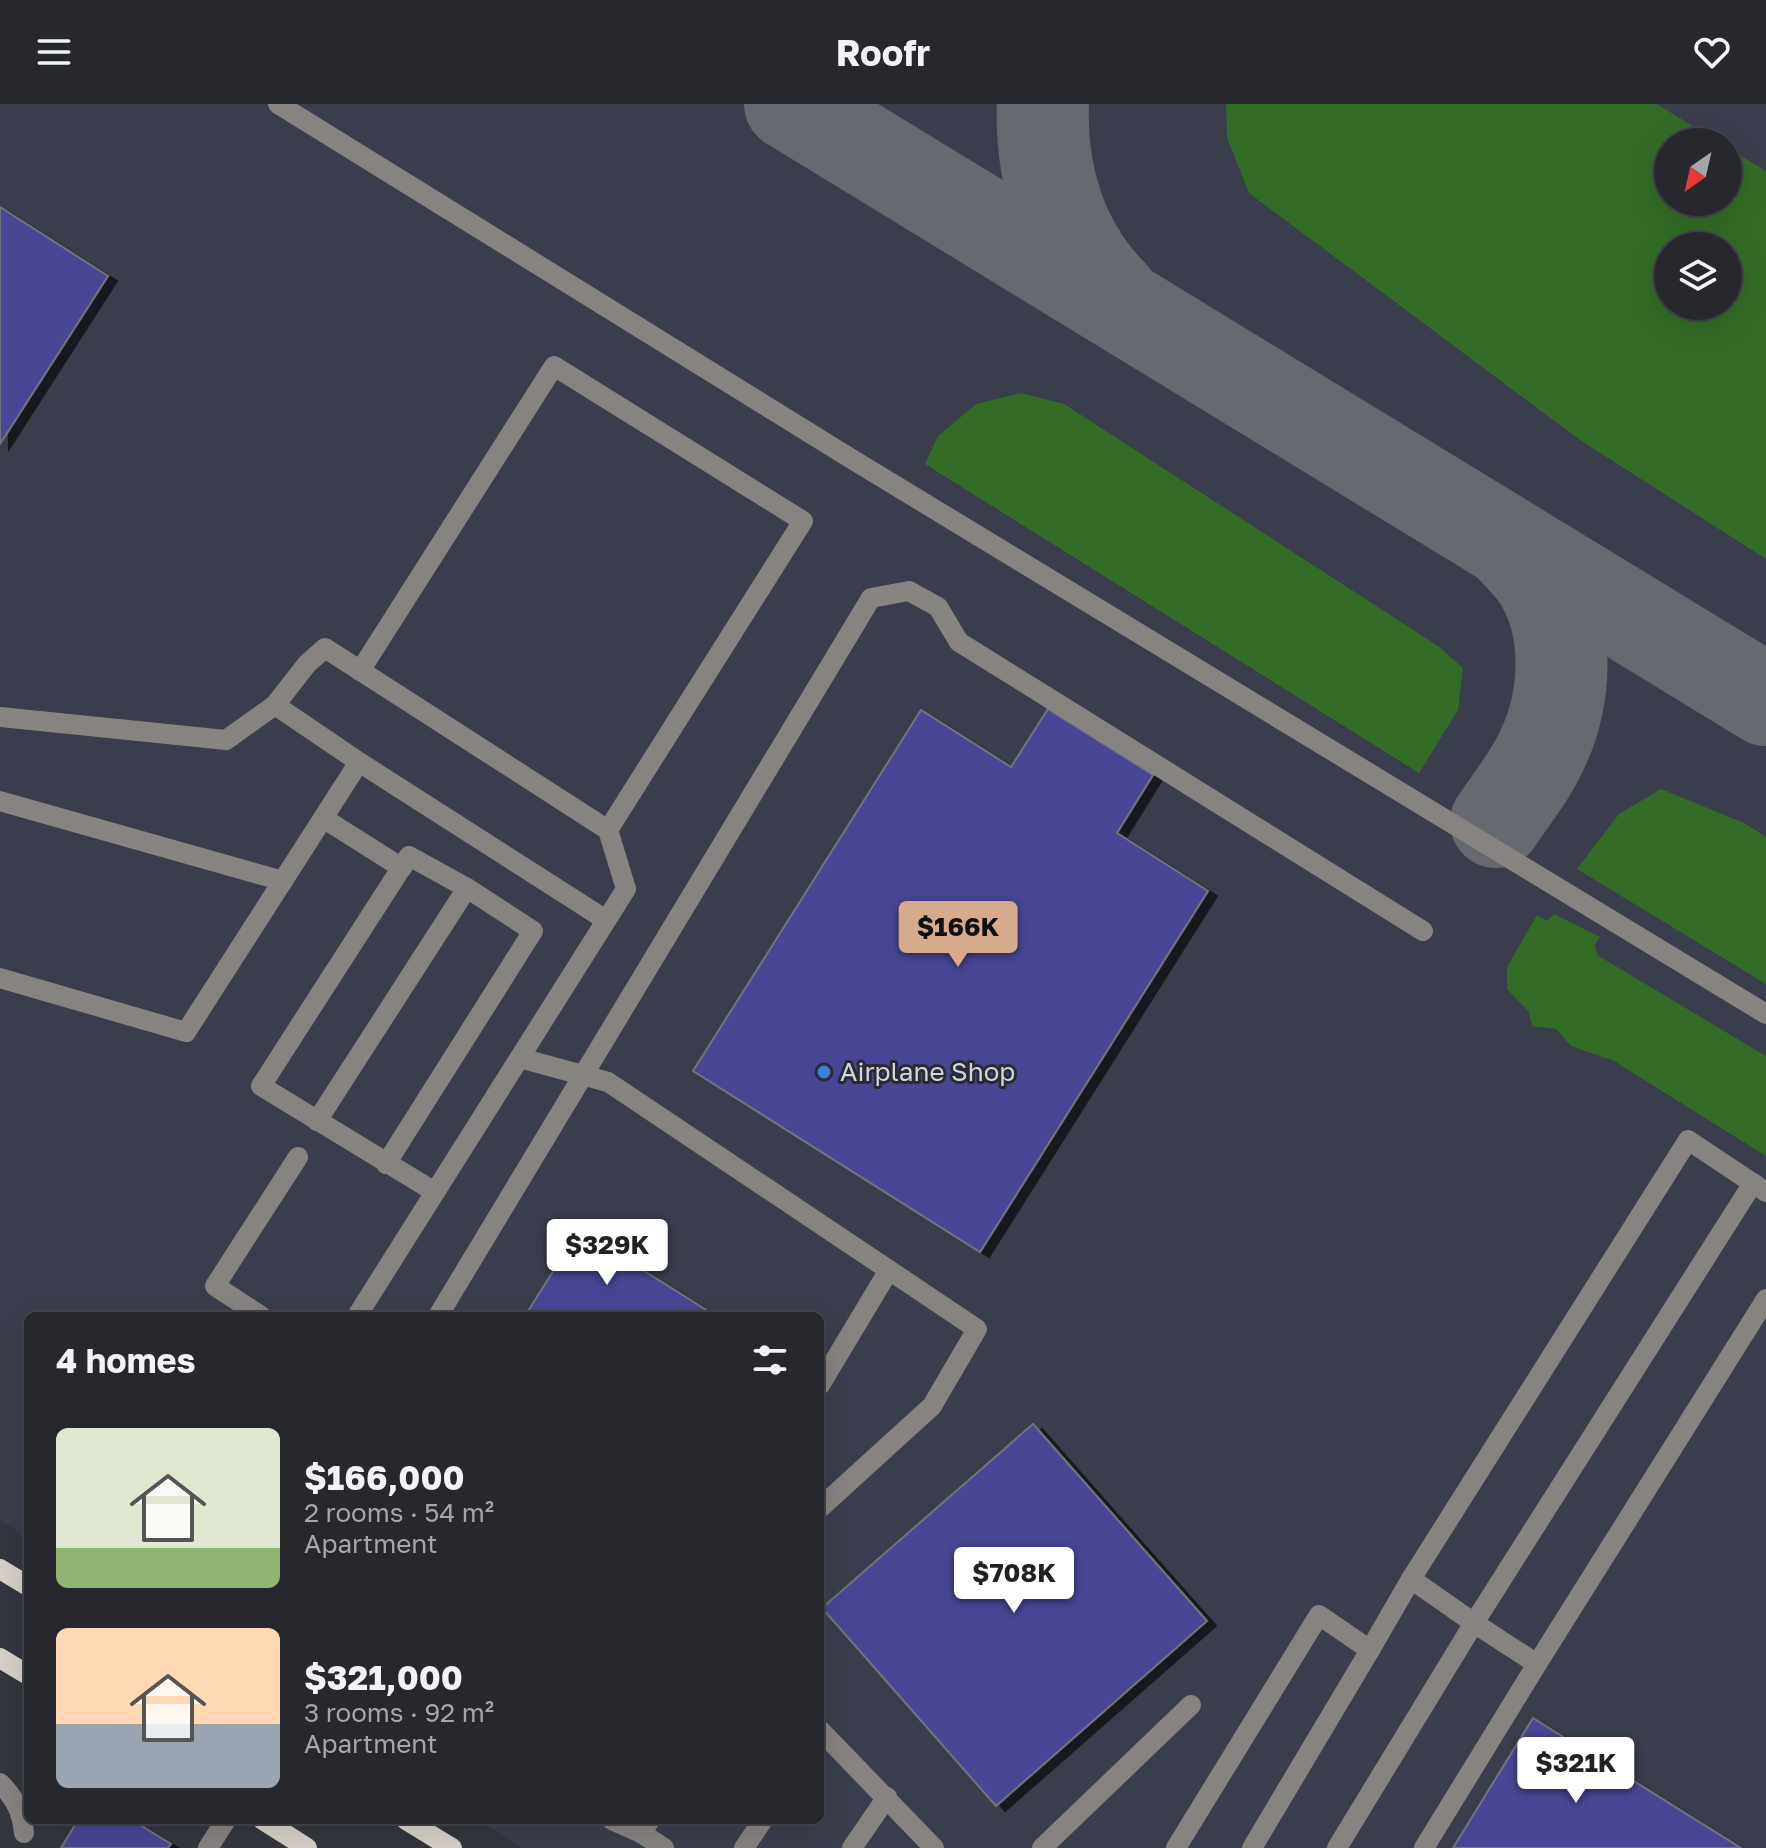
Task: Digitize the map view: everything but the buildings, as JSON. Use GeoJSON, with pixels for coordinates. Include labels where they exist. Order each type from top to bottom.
{"type":"FeatureCollection","features":[{"type":"Feature","properties":{"kind":"main road"},"geometry":{"type":"LineString","coordinates":[[0,1569],[24,1584]]}},
{"type":"Feature","properties":{"kind":"main road"},"geometry":{"type":"LineString","coordinates":[[1,1660],[24,1673]]}},
{"type":"Feature","properties":{"kind":"main road"},"geometry":{"type":"LineString","coordinates":[[269,1824],[307,1848]]}},
{"type":"Feature","properties":{"kind":"main road"},"geometry":{"type":"LineString","coordinates":[[413,1824],[452,1848]]}},
{"type":"Feature","properties":{"kind":"lane"},"geometry":{"type":"LineString","coordinates":[[278,104],[850,458],[1766,1014]]}},
{"type":"Feature","properties":{"kind":"lane"},"geometry":{"type":"LineString","coordinates":[[360,671],[554,366],[803,521],[608,830]]}},
{"type":"Feature","properties":{"kind":"lane"},"geometry":{"type":"LineString","coordinates":[[440,1312],[871,598],[909,591],[938,607],[959,642],[1423,931]]}},
{"type":"Feature","properties":{"kind":"lane"},"geometry":{"type":"LineString","coordinates":[[0,717],[226,740],[275,705],[307,664],[325,648],[608,830],[626,889],[360,1312]]}},
{"type":"Feature","properties":{"kind":"lane"},"geometry":{"type":"LineString","coordinates":[[275,705],[606,920]]}},
{"type":"Feature","properties":{"kind":"lane"},"geometry":{"type":"LineString","coordinates":[[0,978],[186,1032],[359,762]]}},
{"type":"Feature","properties":{"kind":"lane"},"geometry":{"type":"LineString","coordinates":[[0,801],[283,881]]}},
{"type":"Feature","properties":{"kind":"lane"},"geometry":{"type":"LineString","coordinates":[[323,818],[402,868]]}},
{"type":"Feature","properties":{"kind":"lane"},"geometry":{"type":"LineString","coordinates":[[386,1164],[533,931],[467,888],[409,856],[261,1086],[386,1164],[435,1192]]}},
{"type":"Feature","properties":{"kind":"lane"},"geometry":{"type":"LineString","coordinates":[[317,1121],[467,888]]}},
{"type":"Feature","properties":{"kind":"lane"},"geometry":{"type":"LineString","coordinates":[[520,1058],[608,1082],[977,1329],[932,1406],[824,1504]]}},
{"type":"Feature","properties":{"kind":"lane"},"geometry":{"type":"LineString","coordinates":[[1252,1848],[1411,1579],[1688,1140],[1759,1188],[1474,1623],[1337,1848]]}},
{"type":"Feature","properties":{"kind":"lane"},"geometry":{"type":"LineString","coordinates":[[255,1312],[215,1286],[298,1157]]}},
{"type":"Feature","properties":{"kind":"lane"},"geometry":{"type":"LineString","coordinates":[[824,1378],[889,1270]]}},
{"type":"Feature","properties":{"kind":"lane"},"geometry":{"type":"LineString","coordinates":[[1424,1848],[1766,1299]]}},
{"type":"Feature","properties":{"kind":"lane"},"geometry":{"type":"LineString","coordinates":[[1411,1579],[1537,1664]]}},
{"type":"Feature","properties":{"kind":"lane"},"geometry":{"type":"LineString","coordinates":[[1176,1848],[1319,1615],[1370,1650]]}},
{"type":"Feature","properties":{"kind":"lane"},"geometry":{"type":"LineString","coordinates":[[1042,1848],[1191,1705]]}},
{"type":"Feature","properties":{"kind":"lane"},"geometry":{"type":"LineString","coordinates":[[824,1735],[934,1848]]}},
{"type":"Feature","properties":{"kind":"lane"},"geometry":{"type":"LineString","coordinates":[[0,1783],[11,1794],[22,1815],[24,1833]]}},
{"type":"Feature","properties":{"kind":"lane"},"geometry":{"type":"LineString","coordinates":[[852,1848],[887,1797]]}},
{"type":"Feature","properties":{"kind":"lane"},"geometry":{"type":"LineString","coordinates":[[208,1848],[223,1824]]}},
{"type":"Feature","properties":{"kind":"lane"},"geometry":{"type":"LineString","coordinates":[[744,1848],[760,1824]]}},
{"type":"Feature","properties":{"kind":"lane"},"geometry":{"type":"LineString","coordinates":[[646,1827],[664,1848]]}},
{"type":"Feature","properties":{"kind":"shaded area"},"geometry":{"type":"Polygon","coordinates":[[[0,104],[1766,104],[1766,1848],[523,1848],[484,1824],[824,1824],[824,1312],[24,1312],[24,1535],[0,1520],[0,104]]]}},
{"type":"Feature","properties":{"kind":"green space"},"geometry":{"type":"Polygon","coordinates":[[[1226,104],[1657,104],[1696,128],[1654,128],[1654,216],[1742,216],[1742,156],[1766,171],[1766,559],[1580,440],[1249,193],[1227,138],[1226,104]]]}},
{"type":"Feature","properties":{"kind":"green space"},"geometry":{"type":"Polygon","coordinates":[[[1021,393],[1064,404],[1438,646],[1463,668],[1458,710],[1419,773],[925,464],[938,436],[976,404],[1021,393]]]}},
{"type":"Feature","properties":{"kind":"green space"},"geometry":{"type":"Polygon","coordinates":[[[1661,789],[1744,823],[1766,837],[1766,984],[1577,869],[1619,814],[1661,789]]]}},
{"type":"Feature","properties":{"kind":"green space"},"geometry":{"type":"Polygon","coordinates":[[[1554,914],[1600,937],[1595,945],[1597,955],[1766,1056],[1766,1156],[1614,1061],[1571,1046],[1556,1029],[1532,1026],[1529,1012],[1507,989],[1507,967],[1537,915],[1547,921],[1554,914]]]}},
{"type":"Feature","properties":{"kind":"taxiway"},"geometry":{"type":"LineString","coordinates":[[790,104],[1766,700]]}},
{"type":"Feature","properties":{"kind":"taxiway"},"geometry":{"type":"LineString","coordinates":[[1043,104],[1046,157],[1058,208],[1080,254],[1113,296]]}},
{"type":"Feature","properties":{"kind":"taxiway"},"geometry":{"type":"LineString","coordinates":[[1496,822],[1527,778],[1542,750],[1556,708],[1562,663],[1556,619],[1549,598],[1528,564],[1507,542]]}},
{"type":"Feature","properties":{"kind":"place","name":"Airplane Shop"},"geometry":{"type":"Point","coordinates":[824,1072]}}]}
